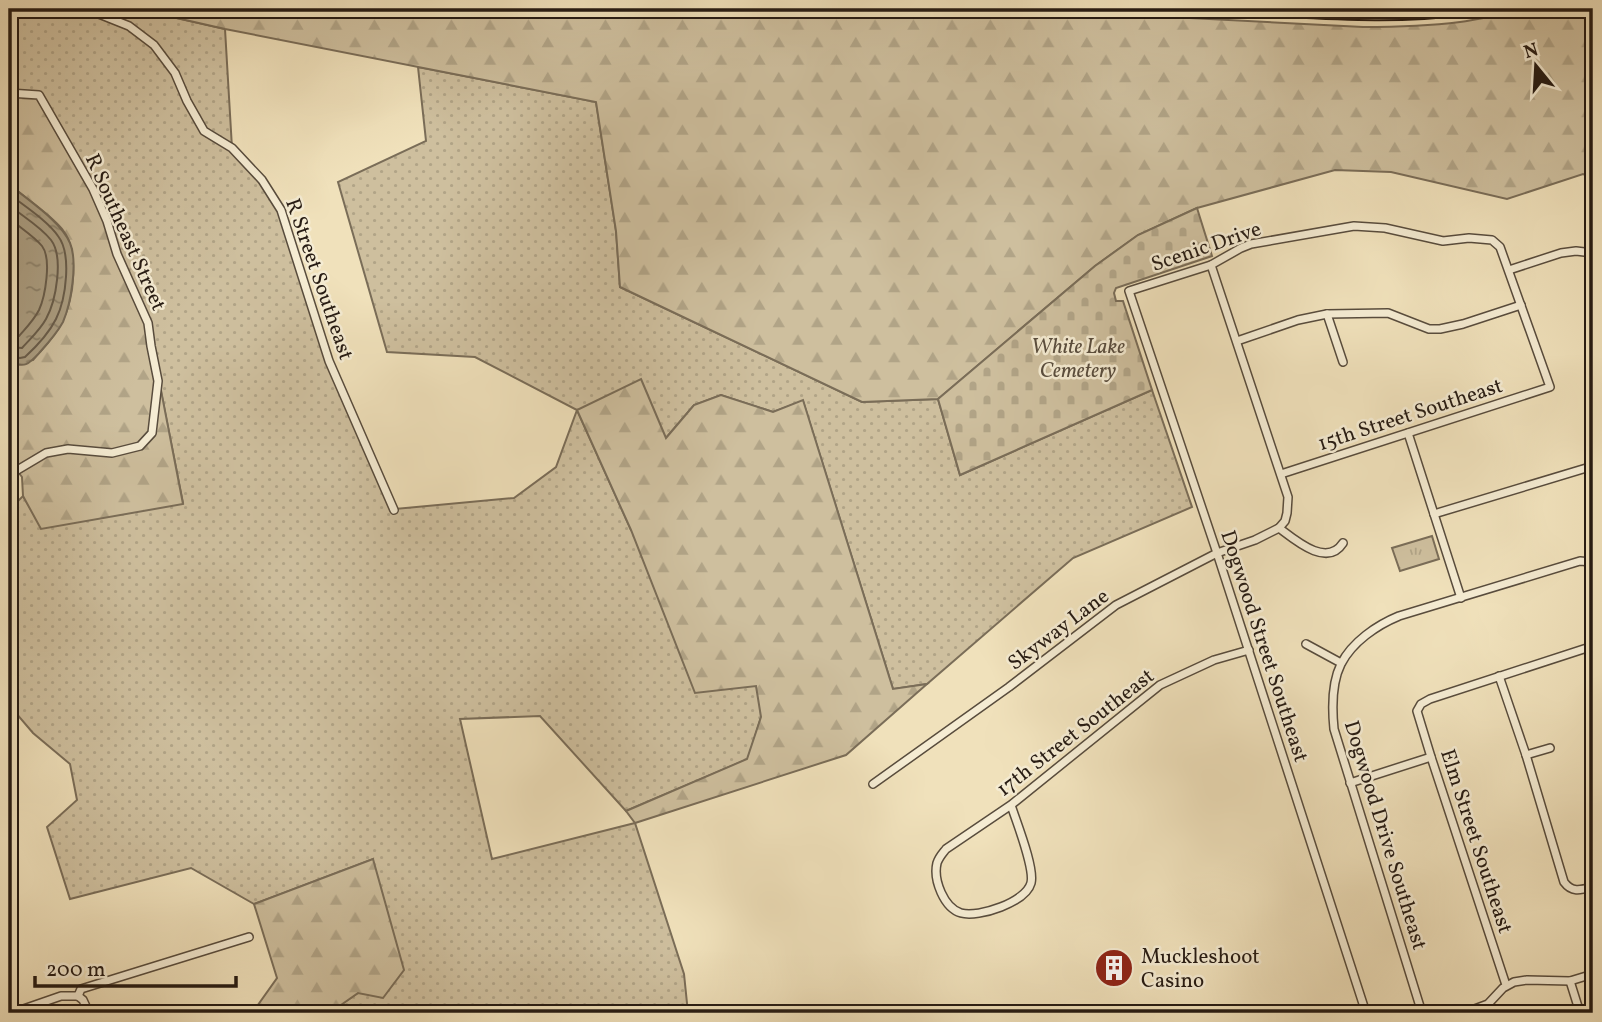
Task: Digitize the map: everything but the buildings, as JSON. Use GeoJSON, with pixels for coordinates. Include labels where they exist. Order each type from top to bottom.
{"type":"FeatureCollection","features":[{"type":"Feature","properties":{"kind":"highway"},"geometry":{"type":"LineString","coordinates":[[1244,9],[1383,15],[1464,9]]}},
{"type":"Feature","properties":{"kind":"street","name":"R Street Southeast"},"geometry":{"type":"LineString","coordinates":[[42,9],[99,14],[129,26],[154,45],[175,72],[204,131],[232,148],[262,180],[281,209],[329,361],[394,510]]}},
{"type":"Feature","properties":{"kind":"street","name":"R Southeast Street"},"geometry":{"type":"LineString","coordinates":[[9,93],[39,95],[93,189],[117,254],[148,323],[158,381],[152,433],[140,446],[112,453],[68,449],[46,453],[9,475]]}},
{"type":"Feature","properties":{"kind":"street","name":"Scenic Drive"},"geometry":{"type":"LineString","coordinates":[[1129,291],[1211,265],[1251,244],[1354,226],[1385,228],[1443,241],[1492,240],[1500,247],[1509,270]]}},
{"type":"Feature","properties":{"kind":"street"},"geometry":{"type":"LineString","coordinates":[[1237,341],[1298,320],[1327,314],[1388,313],[1429,329],[1463,324],[1521,305],[1509,270],[1561,253],[1593,253]]}},
{"type":"Feature","properties":{"kind":"street"},"geometry":{"type":"LineString","coordinates":[[1211,265],[1288,497],[1284,521],[1279,528],[1316,552],[1333,552],[1343,543]]}},
{"type":"Feature","properties":{"kind":"street","name":"Dogwood Street Southeast"},"geometry":{"type":"LineString","coordinates":[[1129,291],[1366,1013]]}},
{"type":"Feature","properties":{"kind":"street","name":"15th Street Southeast"},"geometry":{"type":"LineString","coordinates":[[1281,474],[1549,387],[1521,305]]}},
{"type":"Feature","properties":{"kind":"street"},"geometry":{"type":"LineString","coordinates":[[1327,314],[1343,362]]}},
{"type":"Feature","properties":{"kind":"street"},"geometry":{"type":"LineString","coordinates":[[1408,433],[1461,598]]}},
{"type":"Feature","properties":{"kind":"street"},"geometry":{"type":"LineString","coordinates":[[1434,514],[1593,466]]}},
{"type":"Feature","properties":{"kind":"street","name":"Skyway Lane"},"geometry":{"type":"LineString","coordinates":[[873,784],[1009,687],[1116,605],[1217,553],[1255,540],[1279,528]]}},
{"type":"Feature","properties":{"kind":"street"},"geometry":{"type":"LineString","coordinates":[[1306,644],[1341,663],[1359,642],[1387,621],[1580,561],[1592,563]]}},
{"type":"Feature","properties":{"kind":"street"},"geometry":{"type":"LineString","coordinates":[[1593,646],[1499,676],[1562,876],[1568,888],[1582,890],[1593,887]]}},
{"type":"Feature","properties":{"kind":"street","name":"17th Street Southeast"},"geometry":{"type":"LineString","coordinates":[[1011,805],[1031,866],[1031,883],[1018,900],[979,913],[959,913],[950,908],[936,872],[940,856],[946,849],[1011,805],[1160,685],[1214,660],[1248,650]]}},
{"type":"Feature","properties":{"kind":"street","name":"Dogwood Drive Southeast"},"geometry":{"type":"LineString","coordinates":[[1341,663],[1334,687],[1334,730],[1422,1013]]}},
{"type":"Feature","properties":{"kind":"street","name":"Elm Street Southeast"},"geometry":{"type":"LineString","coordinates":[[1499,676],[1425,701],[1419,707],[1417,715],[1506,985]]}},
{"type":"Feature","properties":{"kind":"street"},"geometry":{"type":"LineString","coordinates":[[1526,755],[1549,748]]}},
{"type":"Feature","properties":{"kind":"street"},"geometry":{"type":"LineString","coordinates":[[1350,783],[1431,757]]}},
{"type":"Feature","properties":{"kind":"street"},"geometry":{"type":"LineString","coordinates":[[78,996],[81,989],[249,937]]}},
{"type":"Feature","properties":{"kind":"street"},"geometry":{"type":"LineString","coordinates":[[1464,1013],[1488,1004],[1506,985],[1518,981],[1570,981],[1593,974]]}},
{"type":"Feature","properties":{"kind":"street"},"geometry":{"type":"LineString","coordinates":[[1570,981],[1580,1013]]}},
{"type":"Feature","properties":{"kind":"street"},"geometry":{"type":"LineString","coordinates":[[12,1013],[61,996],[78,996],[89,1013]]}},
{"type":"Feature","properties":{"kind":"green space"},"geometry":{"type":"Polygon","coordinates":[[[1561,8],[1593,14],[1593,178],[1583,174],[1507,199],[1391,172],[1335,170],[1197,208],[1138,235],[1095,266],[938,399],[862,402],[620,287],[616,231],[596,102],[225,29],[137,9],[1016,9],[1363,27],[1460,22],[1527,10],[1561,8]]]}},
{"type":"Feature","properties":{"kind":"green space"},"geometry":{"type":"Polygon","coordinates":[[[9,9],[137,9],[225,29],[232,148],[281,210],[329,361],[395,509],[514,498],[556,467],[577,410],[631,530],[760,683],[761,717],[748,759],[626,811],[540,716],[460,719],[492,859],[635,823],[684,974],[688,1013],[331,1013],[358,993],[373,859],[254,904],[191,868],[70,899],[47,827],[77,800],[70,764],[33,733],[9,705],[9,510],[23,496],[42,528],[183,503],[149,331],[9,91],[9,9]]]}},
{"type":"Feature","properties":{"kind":"green space"},"geometry":{"type":"Polygon","coordinates":[[[418,67],[596,102],[616,231],[620,287],[862,402],[938,399],[960,475],[1152,390],[1192,507],[1073,558],[927,684],[893,689],[803,401],[773,412],[721,395],[694,405],[666,438],[577,410],[475,357],[387,352],[338,182],[426,141],[418,67]]]}},
{"type":"Feature","properties":{"kind":"green space"},"geometry":{"type":"Polygon","coordinates":[[[9,91],[39,95],[82,171],[148,323],[183,504],[41,529],[23,496],[22,477],[18,472],[9,476],[9,361],[12,363],[33,360],[59,327],[70,301],[73,262],[68,238],[62,229],[9,184],[9,91]]]}},
{"type":"Feature","properties":{"kind":"green space","name":"White Lake Cemetery"},"geometry":{"type":"Polygon","coordinates":[[[1197,208],[1212,256],[1116,288],[1114,293],[1116,301],[1123,301],[1152,390],[960,475],[938,399],[1095,266],[1138,235],[1197,208]]]}},
{"type":"Feature","properties":{"kind":"green space"},"geometry":{"type":"Polygon","coordinates":[[[641,379],[666,438],[694,405],[721,395],[773,412],[803,400],[893,689],[927,684],[846,755],[635,823],[626,811],[747,759],[761,717],[756,686],[695,693],[631,530],[577,410],[641,379]]]}},
{"type":"Feature","properties":{"kind":"green space"},"geometry":{"type":"Polygon","coordinates":[[[1432,536],[1439,559],[1400,571],[1392,548],[1432,536]]]}},
{"type":"Feature","properties":{"kind":"green space"},"geometry":{"type":"Polygon","coordinates":[[[373,859],[404,970],[383,998],[358,993],[331,1013],[249,1013],[255,1009],[277,978],[254,904],[373,859]]]}},
{"type":"Feature","properties":{"kind":"water"},"geometry":{"type":"Polygon","coordinates":[[[9,184],[43,211],[66,235],[73,261],[71,294],[63,322],[36,356],[23,365],[9,361],[9,184]]]}},
{"type":"Feature","properties":{"kind":"place","name":"Muckleshoot Casino"},"geometry":{"type":"Point","coordinates":[1114,968]}}]}
